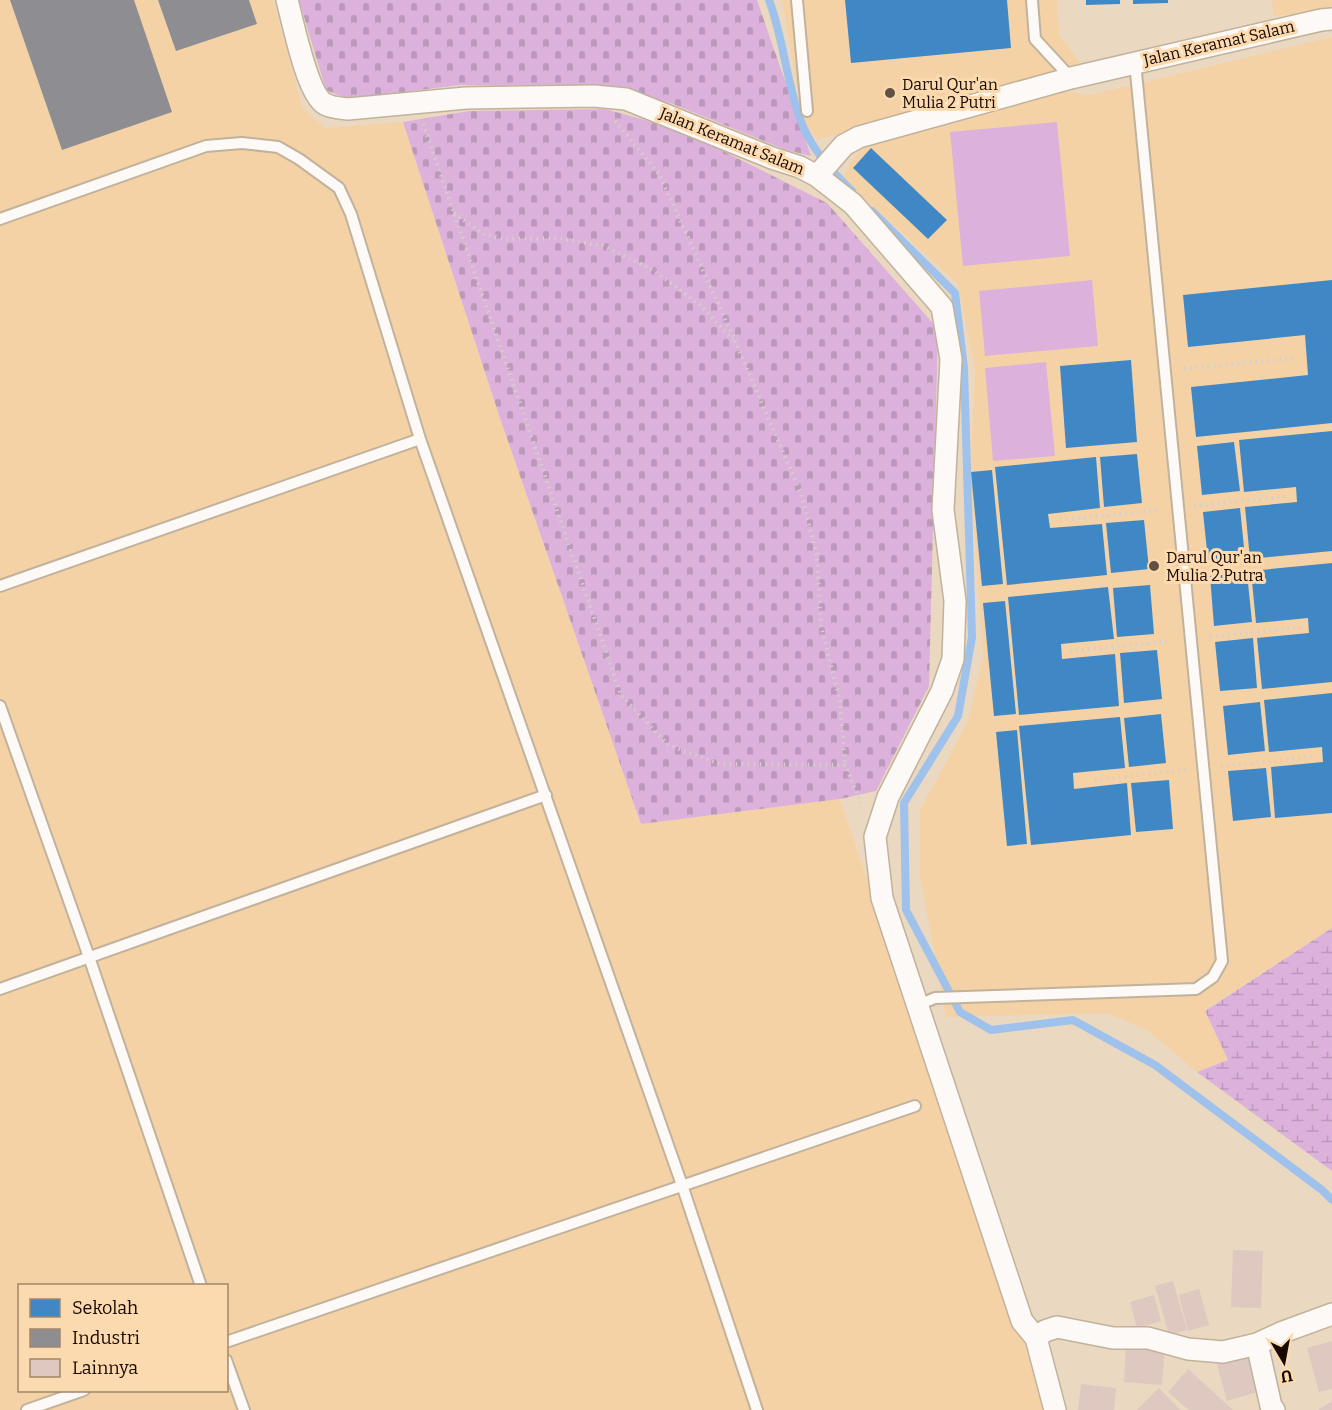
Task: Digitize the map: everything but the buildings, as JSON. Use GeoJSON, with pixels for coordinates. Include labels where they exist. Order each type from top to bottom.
{"type":"FeatureCollection","features":[{"type":"Feature","properties":{"kind":"street","name":"Jalan Keramat Salam"},"geometry":{"type":"LineString","coordinates":[[287,0],[311,86],[324,104],[335,108],[348,109],[466,98],[594,96],[626,99],[772,158],[800,167],[826,166],[844,145],[860,137],[1071,78],[1332,19]]}},
{"type":"Feature","properties":{"kind":"street"},"geometry":{"type":"LineString","coordinates":[[826,166],[853,204],[942,307],[951,359],[943,510],[955,601],[953,659],[942,691],[888,797],[875,837],[882,898],[927,1001],[1022,1322],[1036,1338],[1055,1410]]}},
{"type":"Feature","properties":{"kind":"street"},"geometry":{"type":"LineString","coordinates":[[1036,1338],[1045,1331],[1057,1327],[1113,1338],[1148,1338],[1188,1348],[1223,1352],[1257,1344],[1332,1314]]}},
{"type":"Feature","properties":{"kind":"street"},"geometry":{"type":"LineString","coordinates":[[1257,1344],[1271,1406],[1274,1410]]}},
{"type":"Feature","properties":{"kind":"lane"},"geometry":{"type":"LineString","coordinates":[[797,0],[807,111]]}},
{"type":"Feature","properties":{"kind":"lane"},"geometry":{"type":"LineString","coordinates":[[1032,0],[1035,39],[1071,78]]}},
{"type":"Feature","properties":{"kind":"lane"},"geometry":{"type":"LineString","coordinates":[[927,1001],[1196,988],[1213,977],[1222,961],[1135,62]]}},
{"type":"Feature","properties":{"kind":"lane"},"geometry":{"type":"LineString","coordinates":[[0,219],[206,146],[242,143],[278,147],[339,188],[351,214],[420,439],[682,1185],[757,1410]]}},
{"type":"Feature","properties":{"kind":"lane"},"geometry":{"type":"LineString","coordinates":[[0,586],[420,439]]}},
{"type":"Feature","properties":{"kind":"lane"},"geometry":{"type":"LineString","coordinates":[[0,706],[89,957],[200,1284]]}},
{"type":"Feature","properties":{"kind":"lane"},"geometry":{"type":"LineString","coordinates":[[0,989],[546,795]]}},
{"type":"Feature","properties":{"kind":"lane"},"geometry":{"type":"LineString","coordinates":[[228,1341],[915,1106]]}},
{"type":"Feature","properties":{"kind":"lane"},"geometry":{"type":"LineString","coordinates":[[228,1366],[244,1410]]}},
{"type":"Feature","properties":{"kind":"lane"},"geometry":{"type":"LineString","coordinates":[[27,1410],[78,1392]]}},
{"type":"Feature","properties":{"kind":"path"},"geometry":{"type":"LineString","coordinates":[[415,102],[621,695],[668,745],[720,764],[845,765]]}},
{"type":"Feature","properties":{"kind":"path"},"geometry":{"type":"LineString","coordinates":[[611,117],[659,174],[736,343],[801,494],[817,555],[821,626],[840,701],[845,765],[875,837]]}},
{"type":"Feature","properties":{"kind":"path"},"geometry":{"type":"LineString","coordinates":[[454,213],[485,235],[505,239],[558,238],[603,246],[662,276],[699,304],[736,343]]}},
{"type":"Feature","properties":{"kind":"path"},"geometry":{"type":"LineString","coordinates":[[1165,370],[1295,358]]}},
{"type":"Feature","properties":{"kind":"shaded area"},"geometry":{"type":"Polygon","coordinates":[[[0,0],[273,0],[302,107],[325,128],[403,122],[500,418],[641,824],[840,799],[1046,1410],[0,1410],[0,0]]]}},
{"type":"Feature","properties":{"kind":"shaded area","name":"Darul Qur'an Mulia 2 Putri"},"geometry":{"type":"Polygon","coordinates":[[[782,0],[1057,0],[1059,35],[1081,64],[817,140],[803,122],[782,0]]]}},
{"type":"Feature","properties":{"kind":"shaded area"},"geometry":{"type":"Polygon","coordinates":[[[1272,0],[1332,0],[1332,11],[1274,16],[1272,0]]]}},
{"type":"Feature","properties":{"kind":"shaded area","name":"Darul Qur'an Mulia 2 Putra"},"geometry":{"type":"Polygon","coordinates":[[[1332,37],[1332,928],[1205,1010],[1228,1060],[1197,1072],[1147,1030],[1107,1013],[946,1017],[920,875],[920,810],[967,724],[983,658],[970,474],[975,370],[958,284],[843,179],[850,163],[865,145],[1053,90],[1090,95],[1332,37]]]}},
{"type":"Feature","properties":{"kind":"green space"},"geometry":{"type":"Polygon","coordinates":[[[299,0],[757,0],[811,156],[786,150],[673,104],[615,87],[460,85],[348,99],[326,90],[299,0]]]}},
{"type":"Feature","properties":{"kind":"green space"},"geometry":{"type":"Polygon","coordinates":[[[605,109],[681,130],[827,203],[938,329],[929,686],[876,791],[840,799],[641,824],[500,418],[403,122],[469,111],[605,109]]]}},
{"type":"Feature","properties":{"kind":"green space"},"geometry":{"type":"Polygon","coordinates":[[[1057,122],[1070,256],[963,266],[950,132],[1057,122]]]}},
{"type":"Feature","properties":{"kind":"green space"},"geometry":{"type":"Polygon","coordinates":[[[1092,280],[1098,346],[985,356],[979,291],[1092,280]]]}},
{"type":"Feature","properties":{"kind":"green space"},"geometry":{"type":"Polygon","coordinates":[[[1046,362],[1055,456],[993,461],[985,368],[1046,362]]]}},
{"type":"Feature","properties":{"kind":"green space"},"geometry":{"type":"Polygon","coordinates":[[[1332,928],[1332,1171],[1197,1072],[1228,1060],[1205,1011],[1332,928]]]}},
{"type":"Feature","properties":{"kind":"waterway"},"geometry":{"type":"LineString","coordinates":[[769,0],[803,127],[821,157],[852,191]]}},
{"type":"Feature","properties":{"kind":"waterway"},"geometry":{"type":"LineString","coordinates":[[872,211],[955,293],[964,368],[972,637],[958,716],[904,803],[906,910],[960,1012],[991,1030],[1073,1020],[1155,1065],[1322,1190],[1332,1200]]}},
{"type":"Feature","properties":{"kind":"place","name":"Darul Qur'an Mulia 2 Putri"},"geometry":{"type":"Point","coordinates":[890,93]}},
{"type":"Feature","properties":{"kind":"place","name":"Darul Qur'an Mulia 2 Putra"},"geometry":{"type":"Point","coordinates":[1154,566]}}]}
